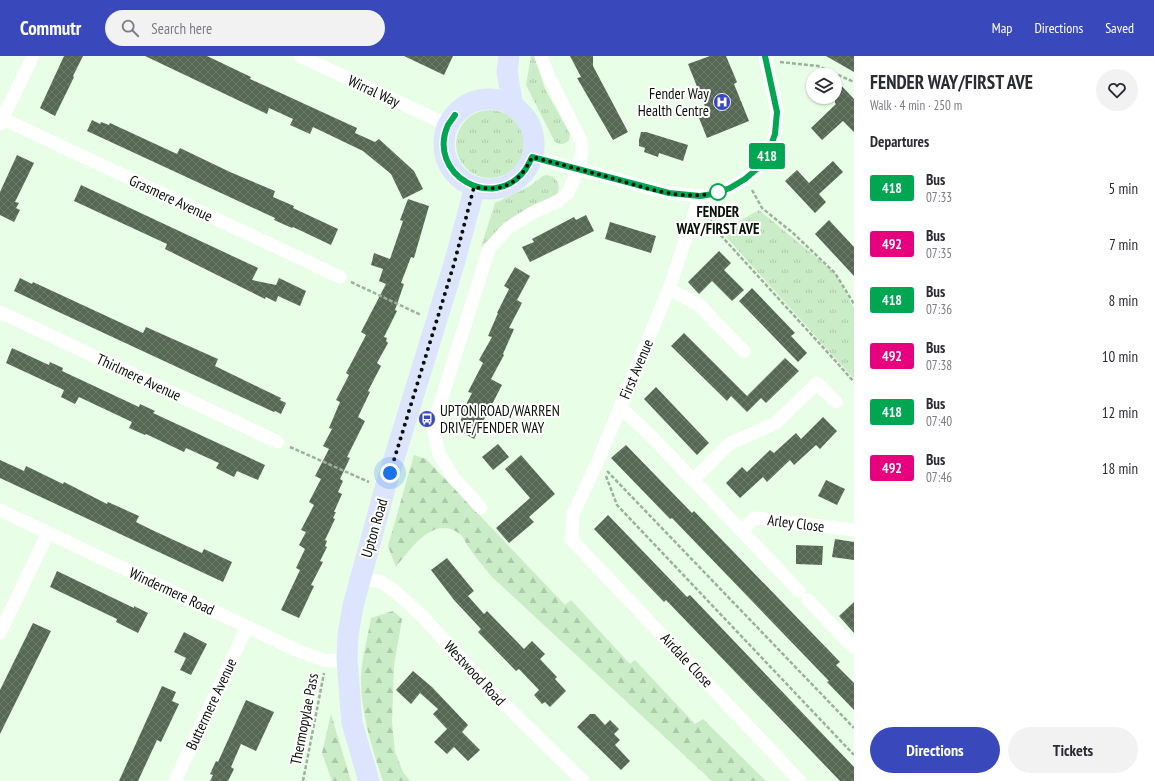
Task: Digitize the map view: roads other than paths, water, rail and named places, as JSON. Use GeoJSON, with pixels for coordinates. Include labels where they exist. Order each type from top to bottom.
{"type":"FeatureCollection","features":[{"type":"Feature","properties":{"kind":"main road"},"geometry":{"type":"LineString","coordinates":[[487,99],[508,64]]}},
{"type":"Feature","properties":{"kind":"main road"},"geometry":{"type":"LineString","coordinates":[[508,64],[513,106]]}},
{"type":"Feature","properties":{"kind":"main road"},"geometry":{"type":"LineString","coordinates":[[487,99],[500,101],[513,106],[524,116],[531,128],[534,142],[532,157],[526,170],[516,180],[503,187],[489,189],[474,187],[461,180],[451,169],[445,155],[444,140],[448,125],[455,115],[464,107],[475,102],[487,99]]}},
{"type":"Feature","properties":{"kind":"main road","name":"Upton Road"},"geometry":{"type":"LineString","coordinates":[[369,781],[352,723],[347,659],[348,635],[352,606],[385,488],[454,264],[474,187]]}},
{"type":"Feature","properties":{"kind":"street"},"geometry":{"type":"LineString","coordinates":[[1,122],[33,56]]}},
{"type":"Feature","properties":{"kind":"street","name":"Wirral Way"},"geometry":{"type":"LineString","coordinates":[[300,56],[448,125]]}},
{"type":"Feature","properties":{"kind":"street"},"geometry":{"type":"LineString","coordinates":[[481,508],[453,477],[439,454],[433,426],[489,249],[508,228],[532,213],[558,201],[568,193],[578,169],[582,152],[581,141],[549,77],[541,56]]}},
{"type":"Feature","properties":{"kind":"street"},"geometry":{"type":"LineString","coordinates":[[532,157],[669,193],[700,196],[713,194],[730,188],[745,179],[758,168],[768,154],[775,134],[777,112],[765,58]]}},
{"type":"Feature","properties":{"kind":"street","name":"Grasmere Avenue"},"geometry":{"type":"LineString","coordinates":[[1,122],[340,277]]}},
{"type":"Feature","properties":{"kind":"street","name":"First Avenue"},"geometry":{"type":"LineString","coordinates":[[572,540],[573,514],[598,461],[669,289],[700,196]]}},
{"type":"Feature","properties":{"kind":"street"},"geometry":{"type":"LineString","coordinates":[[669,289],[701,306],[744,351]]}},
{"type":"Feature","properties":{"kind":"street","name":"Thirlmere Avenue"},"geometry":{"type":"LineString","coordinates":[[0,312],[278,442]]}},
{"type":"Feature","properties":{"kind":"street"},"geometry":{"type":"LineString","coordinates":[[693,480],[729,444],[776,422],[817,383],[836,402]]}},
{"type":"Feature","properties":{"kind":"street"},"geometry":{"type":"LineString","coordinates":[[620,407],[742,530],[799,590]]}},
{"type":"Feature","properties":{"kind":"street","name":"Windermere Road"},"geometry":{"type":"LineString","coordinates":[[0,510],[296,650],[326,661],[347,659]]}},
{"type":"Feature","properties":{"kind":"street","name":"Arley Close"},"geometry":{"type":"LineString","coordinates":[[742,530],[755,518],[854,530]]}},
{"type":"Feature","properties":{"kind":"street"},"geometry":{"type":"LineString","coordinates":[[0,633],[48,533]]}},
{"type":"Feature","properties":{"kind":"street","name":"Airdale Close"},"geometry":{"type":"LineString","coordinates":[[572,540],[800,781]]}},
{"type":"Feature","properties":{"kind":"street","name":"Westwood Road"},"geometry":{"type":"LineString","coordinates":[[360,578],[382,582],[398,594],[422,616],[485,685],[584,781]]}},
{"type":"Feature","properties":{"kind":"street"},"geometry":{"type":"LineString","coordinates":[[808,600],[854,648]]}},
{"type":"Feature","properties":{"kind":"street","name":"Buttermere Avenue"},"geometry":{"type":"LineString","coordinates":[[175,781],[247,627]]}},
{"type":"Feature","properties":{"kind":"place","name":"Fender Way Health Centre"},"geometry":{"type":"Point","coordinates":[722,102]}},
{"type":"Feature","properties":{"kind":"place","name":"FENDER WAY/FIRST AVE"},"geometry":{"type":"Point","coordinates":[718,192]}},
{"type":"Feature","properties":{"kind":"place","name":"UPTON ROAD/WARREN DRIVE/FENDER WAY"},"geometry":{"type":"Point","coordinates":[427,419]}}]}
